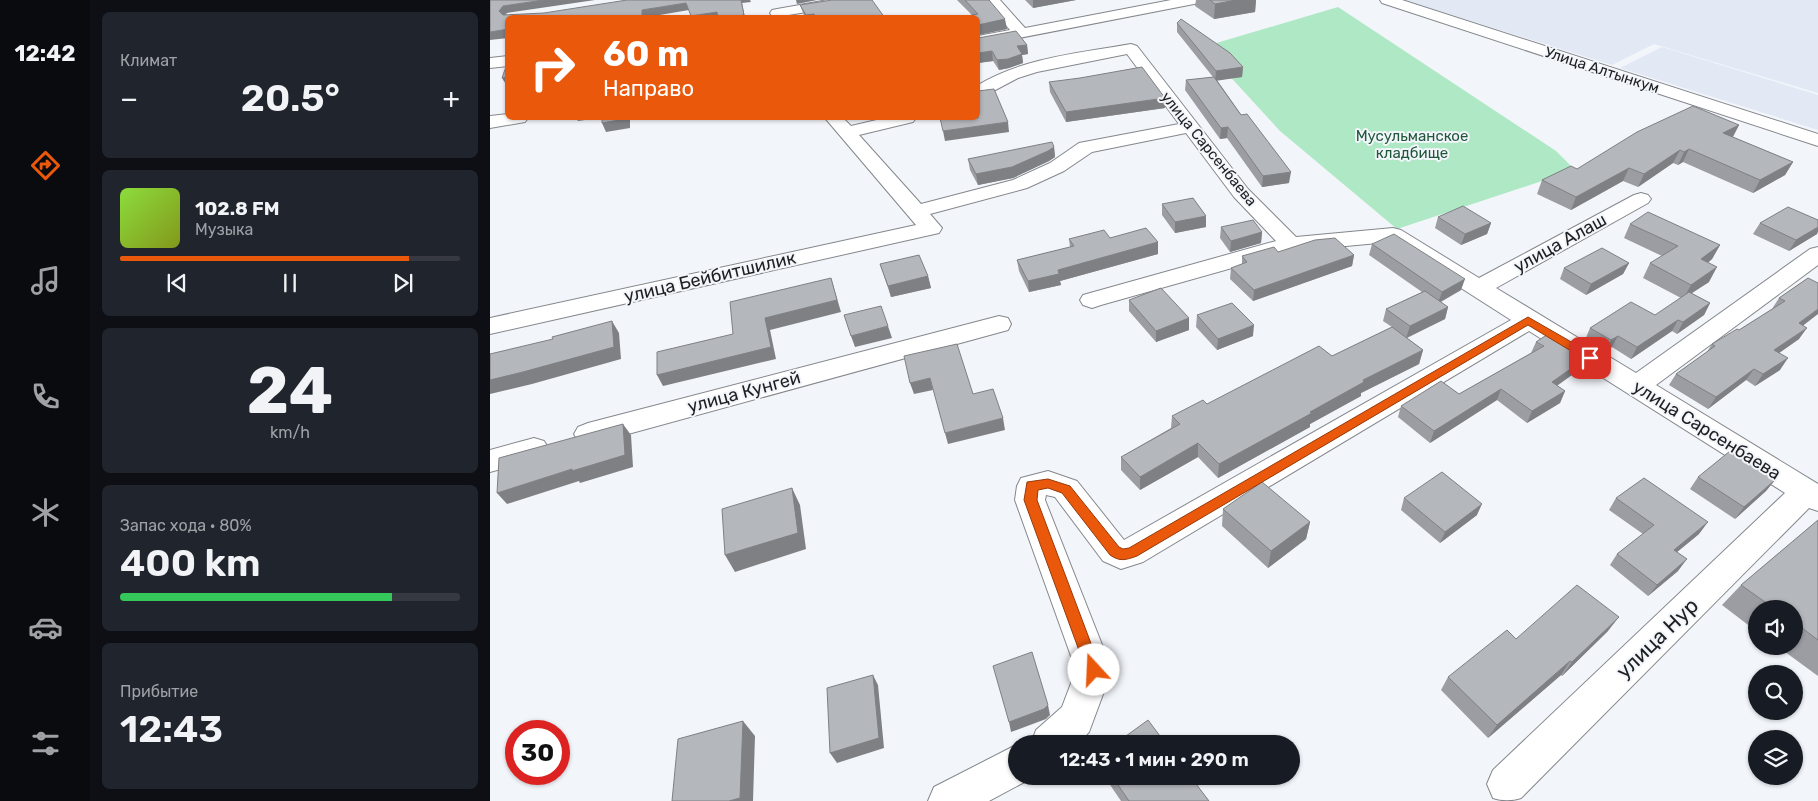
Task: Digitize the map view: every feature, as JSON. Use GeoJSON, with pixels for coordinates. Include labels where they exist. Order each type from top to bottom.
{"type":"FeatureCollection","features":[{"type":"Feature","properties":{"kind":"street"},"geometry":{"type":"LineString","coordinates":[[777,14],[853,0]]}},
{"type":"Feature","properties":{"kind":"street"},"geometry":{"type":"LineString","coordinates":[[992,0],[1022,34]]}},
{"type":"Feature","properties":{"kind":"street"},"geometry":{"type":"LineString","coordinates":[[980,41],[1194,0]]}},
{"type":"Feature","properties":{"kind":"street","name":"Улица Алтынкум"},"geometry":{"type":"LineString","coordinates":[[1387,0],[1818,140]]}},
{"type":"Feature","properties":{"kind":"street","name":"улица Сарсенбаева"},"geometry":{"type":"LineString","coordinates":[[980,91],[991,83],[1022,71],[1131,50],[1241,192],[1291,244],[1393,235],[1812,495]]}},
{"type":"Feature","properties":{"kind":"street"},"geometry":{"type":"LineString","coordinates":[[490,63],[505,61]]}},
{"type":"Feature","properties":{"kind":"street"},"geometry":{"type":"LineString","coordinates":[[490,122],[505,120]]}},
{"type":"Feature","properties":{"kind":"street"},"geometry":{"type":"LineString","coordinates":[[836,120],[924,219]]}},
{"type":"Feature","properties":{"kind":"street"},"geometry":{"type":"LineString","coordinates":[[847,132],[898,120]]}},
{"type":"Feature","properties":{"kind":"street","name":"улица Бейбитшилик"},"geometry":{"type":"LineString","coordinates":[[490,326],[924,219],[1020,184],[1057,167],[1086,147],[1190,127]]}},
{"type":"Feature","properties":{"kind":"street","name":"улица Алаш"},"geometry":{"type":"LineString","coordinates":[[1478,288],[1641,199]]}},
{"type":"Feature","properties":{"kind":"street"},"geometry":{"type":"LineString","coordinates":[[1092,300],[1291,244]]}},
{"type":"Feature","properties":{"kind":"street"},"geometry":{"type":"LineString","coordinates":[[1637,386],[1818,254]]}},
{"type":"Feature","properties":{"kind":"street"},"geometry":{"type":"LineString","coordinates":[[1060,735],[1076,720],[1094,670],[1030,500],[1032,486],[1048,483],[1066,489],[1114,551],[1121,555],[1132,552],[1528,320]]}},
{"type":"Feature","properties":{"kind":"street","name":"улица Кунгей"},"geometry":{"type":"LineString","coordinates":[[490,461],[998,324]]}},
{"type":"Feature","properties":{"kind":"street","name":"улица Нур"},"geometry":{"type":"LineString","coordinates":[[1507,784],[1812,495]]}},
{"type":"Feature","properties":{"kind":"street"},"geometry":{"type":"LineString","coordinates":[[948,801],[1008,769]]}},
{"type":"Feature","properties":{"kind":"shaded area"},"geometry":{"type":"Polygon","coordinates":[[[1404,0],[1818,0],[1818,93],[1654,44],[1612,65],[1404,0]]]}},
{"type":"Feature","properties":{"kind":"shaded area"},"geometry":{"type":"Polygon","coordinates":[[[1662,47],[1818,95],[1818,130],[1620,68],[1662,47]]]}},
{"type":"Feature","properties":{"kind":"green space","name":"Мусульманское кладбище"},"geometry":{"type":"Polygon","coordinates":[[[1338,7],[1556,151],[1575,170],[1397,229],[1280,131],[1203,47],[1338,7]]]}},
{"type":"Feature","properties":{"kind":"building"},"geometry":{"type":"Polygon","coordinates":[[[490,0],[544,0],[503,6],[499,11],[503,15],[544,13],[627,0],[741,0],[744,15],[718,15],[717,12],[691,15],[686,3],[642,10],[642,15],[505,15],[505,30],[490,32],[490,0]]]}},
{"type":"Feature","properties":{"kind":"building"},"geometry":{"type":"Polygon","coordinates":[[[832,0],[872,0],[883,15],[806,15],[800,5],[832,0]]]}},
{"type":"Feature","properties":{"kind":"building"},"geometry":{"type":"Polygon","coordinates":[[[965,0],[989,0],[1005,19],[980,25],[980,15],[972,15],[978,14],[965,0]]]}},
{"type":"Feature","properties":{"kind":"building"},"geometry":{"type":"Polygon","coordinates":[[[1210,0],[1236,0],[1215,4],[1210,0]]]}},
{"type":"Feature","properties":{"kind":"building"},"geometry":{"type":"Polygon","coordinates":[[[1181,19],[1230,53],[1243,67],[1216,71],[1177,23],[1181,19]]]}},
{"type":"Feature","properties":{"kind":"building"},"geometry":{"type":"Polygon","coordinates":[[[1016,31],[1027,45],[1017,46],[1022,54],[1008,59],[997,60],[992,51],[980,53],[980,38],[1016,31]]]}},
{"type":"Feature","properties":{"kind":"building"},"geometry":{"type":"Polygon","coordinates":[[[1142,67],[1165,98],[1066,112],[1049,82],[1080,78],[1142,67]]]}},
{"type":"Feature","properties":{"kind":"building"},"geometry":{"type":"Polygon","coordinates":[[[1214,77],[1241,115],[1247,114],[1291,172],[1263,176],[1228,127],[1221,128],[1186,80],[1214,77]]]}},
{"type":"Feature","properties":{"kind":"building"},"geometry":{"type":"Polygon","coordinates":[[[994,89],[1008,122],[943,131],[940,120],[980,120],[980,91],[994,89]]]}},
{"type":"Feature","properties":{"kind":"building"},"geometry":{"type":"Polygon","coordinates":[[[1693,106],[1739,125],[1723,133],[1793,162],[1760,180],[1689,149],[1684,152],[1680,150],[1644,174],[1629,168],[1576,197],[1542,180],[1571,166],[1577,169],[1637,132],[1693,106]]]}},
{"type":"Feature","properties":{"kind":"building"},"geometry":{"type":"Polygon","coordinates":[[[602,120],[619,120],[602,123],[602,120]]]}},
{"type":"Feature","properties":{"kind":"building"},"geometry":{"type":"Polygon","coordinates":[[[1052,142],[1054,147],[1048,151],[1012,167],[976,174],[968,159],[1052,142]]]}},
{"type":"Feature","properties":{"kind":"building"},"geometry":{"type":"Polygon","coordinates":[[[1193,198],[1206,216],[1175,222],[1162,204],[1193,198]]]}},
{"type":"Feature","properties":{"kind":"building"},"geometry":{"type":"Polygon","coordinates":[[[1463,206],[1491,223],[1465,234],[1438,217],[1463,206]]]}},
{"type":"Feature","properties":{"kind":"building"},"geometry":{"type":"Polygon","coordinates":[[[1788,207],[1818,220],[1818,227],[1796,240],[1760,223],[1788,207]]]}},
{"type":"Feature","properties":{"kind":"building"},"geometry":{"type":"Polygon","coordinates":[[[1648,212],[1720,245],[1701,259],[1717,267],[1691,285],[1650,263],[1678,246],[1630,224],[1648,212]]]}},
{"type":"Feature","properties":{"kind":"building"},"geometry":{"type":"Polygon","coordinates":[[[1253,220],[1262,232],[1231,241],[1221,227],[1253,220]]]}},
{"type":"Feature","properties":{"kind":"building"},"geometry":{"type":"Polygon","coordinates":[[[1146,228],[1158,242],[1058,270],[1059,274],[1028,281],[1017,260],[1074,246],[1069,239],[1104,230],[1110,238],[1146,228]]]}},
{"type":"Feature","properties":{"kind":"building"},"geometry":{"type":"Polygon","coordinates":[[[1394,234],[1465,279],[1442,292],[1372,244],[1394,234]]]}},
{"type":"Feature","properties":{"kind":"building"},"geometry":{"type":"Polygon","coordinates":[[[1335,238],[1354,255],[1254,290],[1231,268],[1247,262],[1242,256],[1274,247],[1278,252],[1315,240],[1335,238]]]}},
{"type":"Feature","properties":{"kind":"building"},"geometry":{"type":"Polygon","coordinates":[[[1602,248],[1629,263],[1591,284],[1564,268],[1602,248]]]}},
{"type":"Feature","properties":{"kind":"building"},"geometry":{"type":"Polygon","coordinates":[[[919,255],[928,276],[888,286],[880,264],[919,255]]]}},
{"type":"Feature","properties":{"kind":"building"},"geometry":{"type":"Polygon","coordinates":[[[831,278],[837,300],[765,318],[771,347],[657,375],[657,352],[733,334],[730,302],[831,278]]]}},
{"type":"Feature","properties":{"kind":"building"},"geometry":{"type":"Polygon","coordinates":[[[1808,278],[1818,283],[1818,309],[1799,323],[1807,328],[1774,350],[1788,358],[1763,374],[1754,369],[1716,397],[1676,374],[1715,346],[1712,344],[1737,329],[1739,330],[1785,301],[1779,298],[1808,278]]]}},
{"type":"Feature","properties":{"kind":"building"},"geometry":{"type":"Polygon","coordinates":[[[1161,288],[1189,318],[1156,331],[1129,300],[1161,288]]]}},
{"type":"Feature","properties":{"kind":"building"},"geometry":{"type":"Polygon","coordinates":[[[1425,291],[1448,307],[1410,326],[1386,309],[1425,291]]]}},
{"type":"Feature","properties":{"kind":"building"},"geometry":{"type":"Polygon","coordinates":[[[1689,292],[1710,303],[1683,322],[1678,320],[1637,347],[1618,336],[1611,340],[1590,328],[1631,302],[1655,315],[1689,292]]]}},
{"type":"Feature","properties":{"kind":"building"},"geometry":{"type":"Polygon","coordinates":[[[1232,303],[1254,325],[1218,339],[1197,315],[1232,303]]]}},
{"type":"Feature","properties":{"kind":"building"},"geometry":{"type":"Polygon","coordinates":[[[881,306],[888,326],[851,336],[844,315],[881,306]]]}},
{"type":"Feature","properties":{"kind":"building"},"geometry":{"type":"Polygon","coordinates":[[[612,321],[614,347],[490,380],[490,354],[553,339],[552,337],[612,321]]]}},
{"type":"Feature","properties":{"kind":"building"},"geometry":{"type":"Polygon","coordinates":[[[1392,327],[1423,350],[1363,380],[1364,382],[1310,412],[1312,413],[1219,464],[1198,443],[1140,477],[1121,457],[1180,424],[1172,416],[1203,400],[1207,404],[1319,346],[1332,356],[1392,327]]]}},
{"type":"Feature","properties":{"kind":"building"},"geometry":{"type":"Polygon","coordinates":[[[1551,332],[1589,356],[1552,382],[1565,391],[1532,411],[1501,389],[1434,431],[1401,406],[1441,381],[1459,394],[1544,346],[1536,342],[1551,332]]]}},
{"type":"Feature","properties":{"kind":"building"},"geometry":{"type":"Polygon","coordinates":[[[957,344],[973,394],[993,389],[1003,418],[945,433],[930,378],[910,383],[904,356],[957,344]]]}},
{"type":"Feature","properties":{"kind":"building"},"geometry":{"type":"Polygon","coordinates":[[[623,424],[625,455],[572,471],[572,469],[497,493],[499,458],[623,424]]]}},
{"type":"Feature","properties":{"kind":"building"},"geometry":{"type":"Polygon","coordinates":[[[1730,451],[1775,480],[1744,507],[1698,477],[1730,451]]]}},
{"type":"Feature","properties":{"kind":"building"},"geometry":{"type":"Polygon","coordinates":[[[1442,472],[1482,504],[1445,532],[1404,498],[1442,472]]]}},
{"type":"Feature","properties":{"kind":"building"},"geometry":{"type":"Polygon","coordinates":[[[1644,478],[1708,522],[1674,550],[1687,559],[1657,585],[1617,554],[1654,525],[1616,498],[1644,478]]]}},
{"type":"Feature","properties":{"kind":"building"},"geometry":{"type":"Polygon","coordinates":[[[1262,482],[1310,522],[1271,551],[1223,509],[1262,482]]]}},
{"type":"Feature","properties":{"kind":"building"},"geometry":{"type":"Polygon","coordinates":[[[792,488],[798,533],[725,555],[722,509],[792,488]]]}},
{"type":"Feature","properties":{"kind":"building"},"geometry":{"type":"Polygon","coordinates":[[[1818,520],[1818,640],[1803,629],[1803,600],[1762,600],[1741,585],[1818,520]]]}},
{"type":"Feature","properties":{"kind":"building"},"geometry":{"type":"Polygon","coordinates":[[[1577,585],[1619,617],[1572,662],[1570,661],[1497,725],[1448,677],[1507,630],[1516,639],[1577,585]]]}},
{"type":"Feature","properties":{"kind":"building"},"geometry":{"type":"Polygon","coordinates":[[[1032,652],[1048,705],[1044,709],[1009,722],[993,666],[1032,652]]]}},
{"type":"Feature","properties":{"kind":"building"},"geometry":{"type":"Polygon","coordinates":[[[873,675],[879,738],[830,753],[827,688],[873,675]]]}},
{"type":"Feature","properties":{"kind":"building"},"geometry":{"type":"Polygon","coordinates":[[[1148,720],[1159,735],[1127,735],[1148,720]]]}},
{"type":"Feature","properties":{"kind":"building"},"geometry":{"type":"Polygon","coordinates":[[[743,721],[740,798],[729,801],[672,801],[678,739],[743,721]]]}},
{"type":"Feature","properties":{"kind":"building"},"geometry":{"type":"Polygon","coordinates":[[[1118,785],[1197,785],[1209,801],[1129,801],[1118,785]]]}},
{"type":"Feature","properties":{"kind":"route"},"geometry":{"type":"LineString","coordinates":[[1094,670],[1030,500],[1032,486],[1048,483],[1066,489],[1114,551],[1121,555],[1132,552],[1528,320],[1590,358]]}}]}
